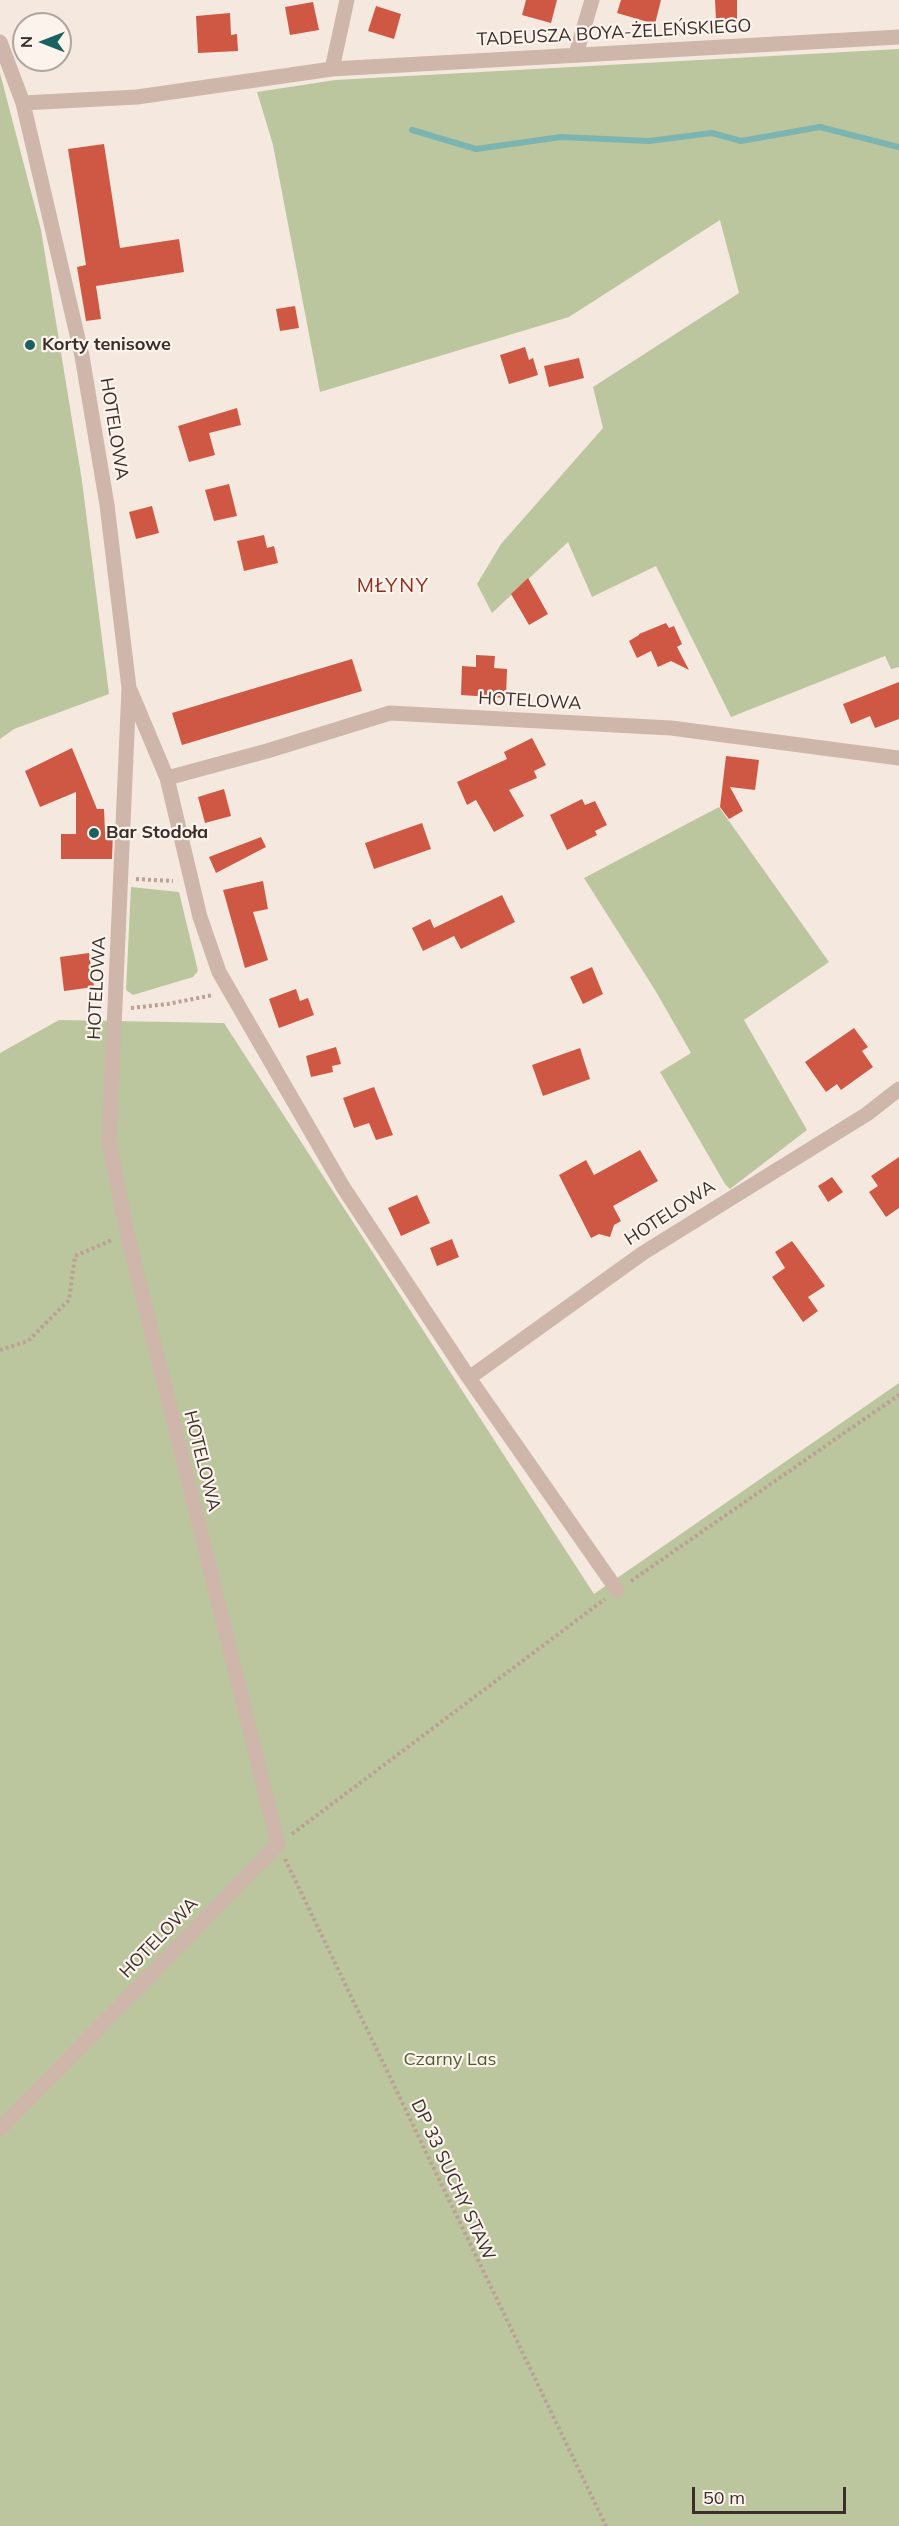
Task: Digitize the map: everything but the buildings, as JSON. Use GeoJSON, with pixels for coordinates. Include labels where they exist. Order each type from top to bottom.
{"type":"FeatureCollection","features":[{"type":"Feature","properties":{"kind":"street"},"geometry":{"type":"LineString","coordinates":[[332,69],[347,0]]}},
{"type":"Feature","properties":{"kind":"street"},"geometry":{"type":"LineString","coordinates":[[576,54],[592,0]]}},
{"type":"Feature","properties":{"kind":"street","name":"TADEUSZA BOYA-ŻELEŃSKIEGO"},"geometry":{"type":"LineString","coordinates":[[23,103],[137,97],[332,69],[899,37]]}},
{"type":"Feature","properties":{"kind":"street","name":"HOTELOWA"},"geometry":{"type":"LineString","coordinates":[[0,42],[23,103],[82,356],[107,505],[129,688],[109,1141],[127,1233],[278,1844],[0,2129]]}},
{"type":"Feature","properties":{"kind":"street","name":"HOTELOWA"},"geometry":{"type":"LineString","coordinates":[[129,688],[167,778],[210,950],[229,991],[343,1187],[469,1378],[617,1590]]}},
{"type":"Feature","properties":{"kind":"street","name":"HOTELOWA"},"geometry":{"type":"LineString","coordinates":[[167,778],[267,751],[390,713],[671,728],[899,758]]}},
{"type":"Feature","properties":{"kind":"street","name":"HOTELOWA"},"geometry":{"type":"LineString","coordinates":[[469,1378],[643,1253],[867,1114],[899,1089]]}},
{"type":"Feature","properties":{"kind":"path"},"geometry":{"type":"LineString","coordinates":[[121,878],[192,881]]}},
{"type":"Feature","properties":{"kind":"path"},"geometry":{"type":"LineString","coordinates":[[116,1009],[168,1004],[229,991]]}},
{"type":"Feature","properties":{"kind":"path"},"geometry":{"type":"LineString","coordinates":[[0,1350],[28,1341],[69,1300],[75,1256],[127,1233]]}},
{"type":"Feature","properties":{"kind":"path"},"geometry":{"type":"LineString","coordinates":[[278,1844],[617,1590],[899,1395]]}},
{"type":"Feature","properties":{"kind":"path","name":"DP 33 SUCHY STAW"},"geometry":{"type":"LineString","coordinates":[[278,1844],[606,2526]]}},
{"type":"Feature","properties":{"kind":"green space"},"geometry":{"type":"Polygon","coordinates":[[[899,49],[899,667],[891,669],[885,656],[731,717],[656,566],[592,597],[568,542],[492,613],[477,584],[501,544],[603,428],[593,387],[739,293],[720,220],[569,317],[320,392],[273,145],[257,92],[335,80],[899,49]]]}},
{"type":"Feature","properties":{"kind":"green space"},"geometry":{"type":"Polygon","coordinates":[[[0,73],[41,230],[82,481],[109,694],[14,729],[0,739],[0,73]]]}},
{"type":"Feature","properties":{"kind":"green space"},"geometry":{"type":"Polygon","coordinates":[[[719,807],[829,962],[744,1020],[807,1130],[730,1189],[660,1072],[691,1053],[655,990],[584,878],[719,807]]]}},
{"type":"Feature","properties":{"kind":"green space"},"geometry":{"type":"Polygon","coordinates":[[[131,887],[179,892],[198,971],[193,977],[133,995],[126,990],[131,887]]]}},
{"type":"Feature","properties":{"kind":"green space","name":"Czarny Las"},"geometry":{"type":"Polygon","coordinates":[[[59,1020],[224,1023],[594,1594],[899,1383],[899,2526],[0,2526],[0,1053],[59,1020]]]}},
{"type":"Feature","properties":{"kind":"waterway"},"geometry":{"type":"LineString","coordinates":[[412,130],[476,149],[561,137],[649,141],[712,133],[741,141],[820,127],[899,147]]}},
{"type":"Feature","properties":{"kind":"place","name":"Korty tenisowe"},"geometry":{"type":"Point","coordinates":[30,345]}},
{"type":"Feature","properties":{"kind":"place","name":"Bar Stodoła"},"geometry":{"type":"Point","coordinates":[94,833]}},
{"type":"Feature","properties":{"kind":"district","name":"MŁYNY"},"geometry":{"type":"Point","coordinates":[393,586]}}]}
